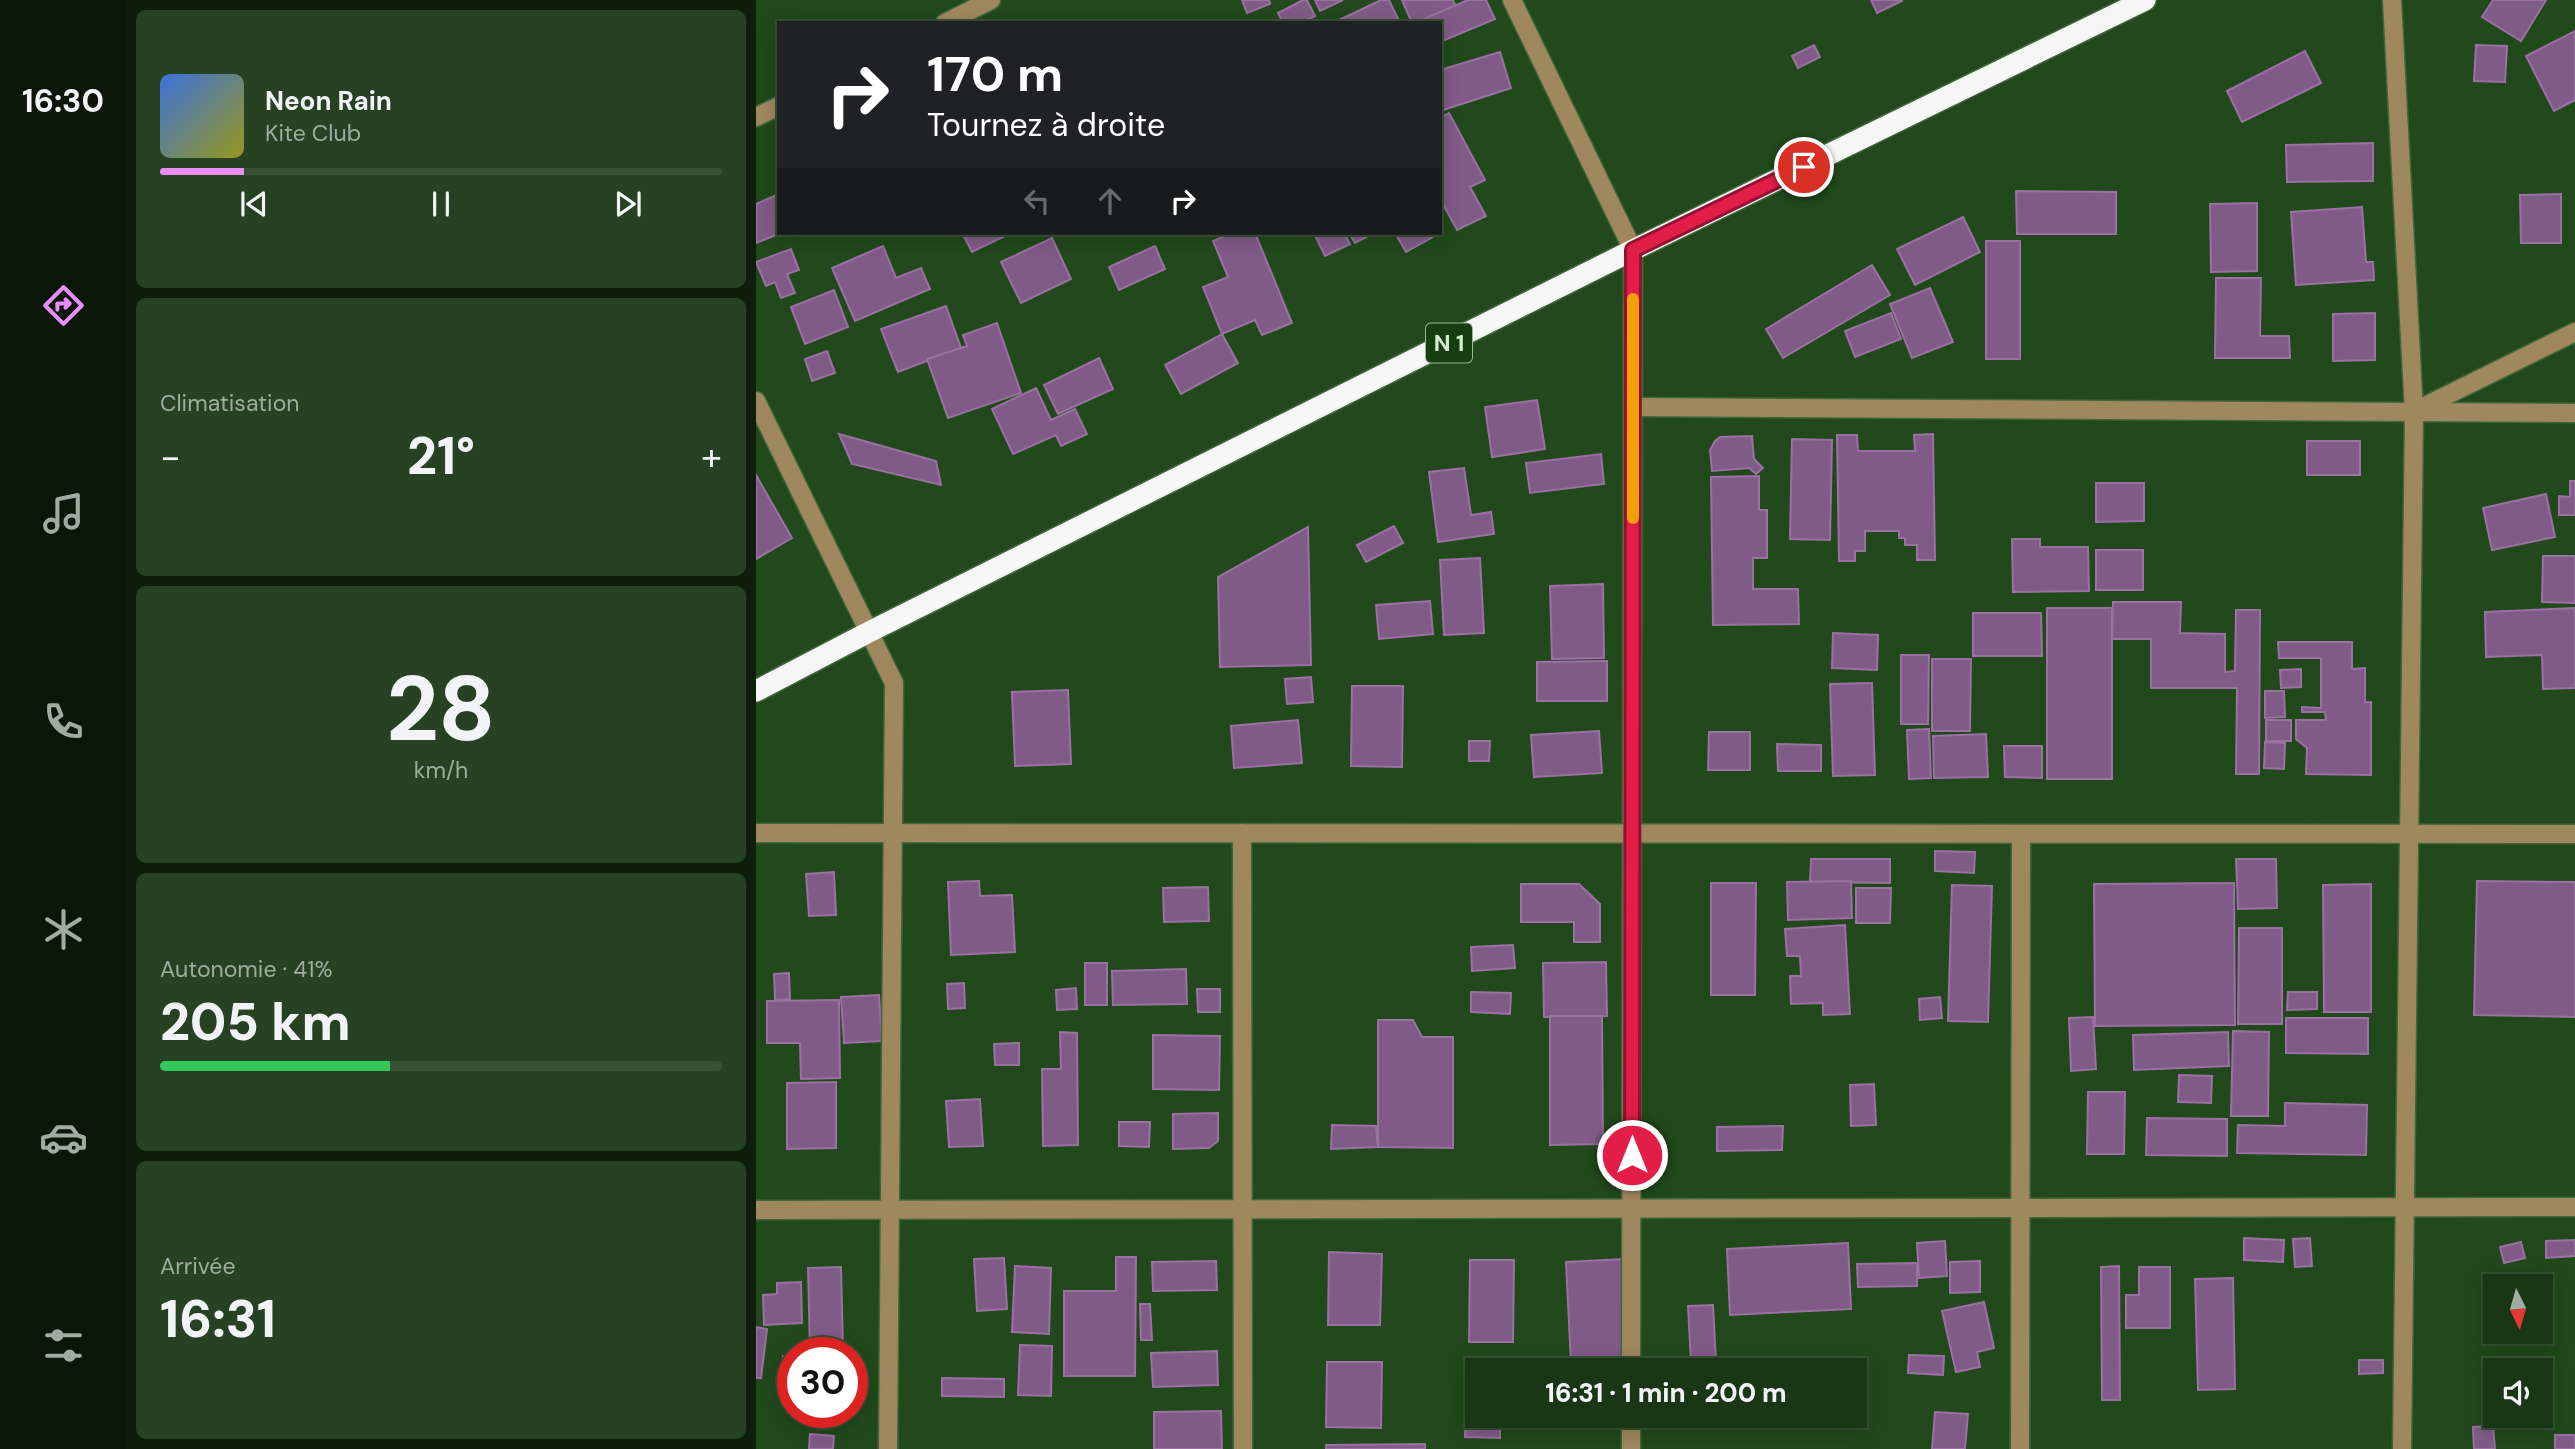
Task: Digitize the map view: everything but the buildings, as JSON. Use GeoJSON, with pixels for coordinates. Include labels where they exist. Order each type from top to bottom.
{"type":"FeatureCollection","features":[{"type":"Feature","properties":{"kind":"highway","name":"N 1"},"geometry":{"type":"LineString","coordinates":[[756,691],[1633,250],[2145,0]]}},
{"type":"Feature","properties":{"kind":"street"},"geometry":{"type":"LineString","coordinates":[[949,21],[991,0]]}},
{"type":"Feature","properties":{"kind":"street"},"geometry":{"type":"LineString","coordinates":[[1512,0],[1633,250],[1632,1358]]}},
{"type":"Feature","properties":{"kind":"street"},"geometry":{"type":"LineString","coordinates":[[2392,0],[2414,412],[2402,1449]]}},
{"type":"Feature","properties":{"kind":"street"},"geometry":{"type":"LineString","coordinates":[[756,117],[777,107]]}},
{"type":"Feature","properties":{"kind":"street"},"geometry":{"type":"LineString","coordinates":[[2414,412],[2575,332]]}},
{"type":"Feature","properties":{"kind":"street"},"geometry":{"type":"LineString","coordinates":[[756,401],[894,683],[888,1449]]}},
{"type":"Feature","properties":{"kind":"street"},"geometry":{"type":"LineString","coordinates":[[1633,407],[2575,413]]}},
{"type":"Feature","properties":{"kind":"street"},"geometry":{"type":"LineString","coordinates":[[756,833],[2575,834]]}},
{"type":"Feature","properties":{"kind":"street"},"geometry":{"type":"LineString","coordinates":[[1242,834],[1242,1449]]}},
{"type":"Feature","properties":{"kind":"street"},"geometry":{"type":"LineString","coordinates":[[2020,1449],[2021,834]]}},
{"type":"Feature","properties":{"kind":"street"},"geometry":{"type":"LineString","coordinates":[[756,1210],[2575,1207]]}},
{"type":"Feature","properties":{"kind":"street"},"geometry":{"type":"LineString","coordinates":[[1631,1428],[1631,1449]]}},
{"type":"Feature","properties":{"kind":"slow traffic"},"geometry":{"type":"LineString","coordinates":[[1633,299],[1633,518]]}},
{"type":"Feature","properties":{"kind":"route"},"geometry":{"type":"LineString","coordinates":[[1632,1155],[1633,250],[1804,167]]}}]}
